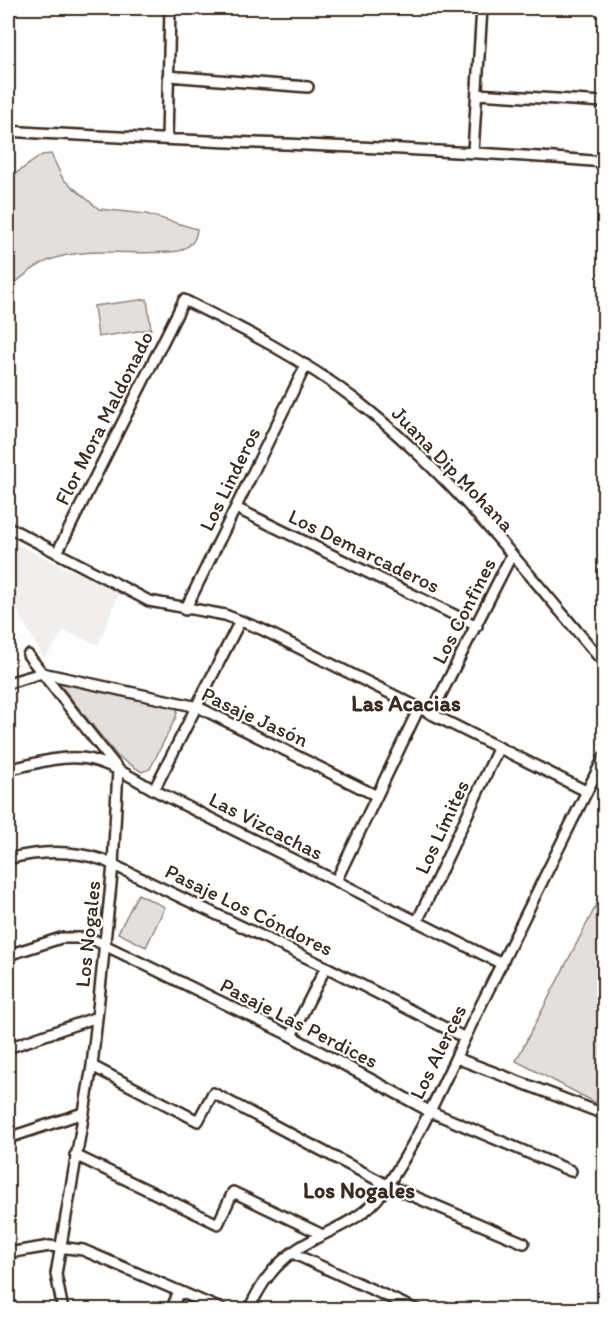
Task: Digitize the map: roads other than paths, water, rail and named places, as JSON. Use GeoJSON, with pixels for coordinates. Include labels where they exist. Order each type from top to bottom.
{"type":"FeatureCollection","features":[{"type":"Feature","properties":{"kind":"street"},"geometry":{"type":"LineString","coordinates":[[167,139],[170,8]]}},
{"type":"Feature","properties":{"kind":"street"},"geometry":{"type":"LineString","coordinates":[[473,152],[482,8]]}},
{"type":"Feature","properties":{"kind":"street"},"geometry":{"type":"LineString","coordinates":[[168,76],[308,87]]}},
{"type":"Feature","properties":{"kind":"street"},"geometry":{"type":"LineString","coordinates":[[477,94],[604,102]]}},
{"type":"Feature","properties":{"kind":"street"},"geometry":{"type":"LineString","coordinates":[[8,131],[122,139],[473,152],[604,162]]}},
{"type":"Feature","properties":{"kind":"street","name":"Juana Dip Mohana"},"geometry":{"type":"LineString","coordinates":[[184,300],[265,340],[306,365],[357,401],[405,442],[511,556],[604,663]]}},
{"type":"Feature","properties":{"kind":"street","name":"Flor Mora Maldonado"},"geometry":{"type":"LineString","coordinates":[[57,553],[184,300]]}},
{"type":"Feature","properties":{"kind":"street","name":"Los Linderos"},"geometry":{"type":"LineString","coordinates":[[185,610],[306,365]]}},
{"type":"Feature","properties":{"kind":"street","name":"Los Demarcaderos"},"geometry":{"type":"LineString","coordinates":[[236,508],[477,626]]}},
{"type":"Feature","properties":{"kind":"street"},"geometry":{"type":"LineString","coordinates":[[8,527],[149,601],[185,610],[225,615],[240,621],[586,790]]}},
{"type":"Feature","properties":{"kind":"street","name":"Los Confines"},"geometry":{"type":"LineString","coordinates":[[431,714],[511,556]]}},
{"type":"Feature","properties":{"kind":"street"},"geometry":{"type":"LineString","coordinates":[[154,790],[240,621]]}},
{"type":"Feature","properties":{"kind":"street"},"geometry":{"type":"LineString","coordinates":[[28,655],[118,769]]}},
{"type":"Feature","properties":{"kind":"street","name":"Pasaje Jasón"},"geometry":{"type":"LineString","coordinates":[[8,683],[42,673],[198,707],[377,796]]}},
{"type":"Feature","properties":{"kind":"street"},"geometry":{"type":"LineString","coordinates":[[336,881],[419,708]]}},
{"type":"Feature","properties":{"kind":"street","name":"Los Límites"},"geometry":{"type":"LineString","coordinates":[[417,922],[499,747]]}},
{"type":"Feature","properties":{"kind":"street","name":"Las Vizcachas"},"geometry":{"type":"LineString","coordinates":[[8,770],[72,756],[89,758],[118,769],[154,790],[502,964]]}},
{"type":"Feature","properties":{"kind":"street","name":"Los Alerces"},"geometry":{"type":"LineString","coordinates":[[249,1310],[262,1282],[291,1253],[366,1211],[387,1185],[429,1111],[586,790],[604,760]]}},
{"type":"Feature","properties":{"kind":"street","name":"Los Nogales"},"geometry":{"type":"LineString","coordinates":[[63,1310],[56,1274],[59,1246],[92,1066],[113,865],[118,769]]}},
{"type":"Feature","properties":{"kind":"street","name":"Pasaje Los Cóndores"},"geometry":{"type":"LineString","coordinates":[[8,859],[39,853],[92,856],[326,967],[465,1038]]}},
{"type":"Feature","properties":{"kind":"street","name":"Pasaje Las Perdices"},"geometry":{"type":"LineString","coordinates":[[8,955],[71,936],[90,938],[291,1036],[429,1111],[571,1171]]}},
{"type":"Feature","properties":{"kind":"street"},"geometry":{"type":"LineString","coordinates":[[291,1036],[326,967]]}},
{"type":"Feature","properties":{"kind":"street"},"geometry":{"type":"LineString","coordinates":[[8,1048],[97,1017]]}},
{"type":"Feature","properties":{"kind":"street"},"geometry":{"type":"LineString","coordinates":[[456,1058],[604,1114]]}},
{"type":"Feature","properties":{"kind":"street"},"geometry":{"type":"LineString","coordinates":[[92,1066],[198,1121],[213,1093],[387,1185],[524,1242]]}},
{"type":"Feature","properties":{"kind":"street"},"geometry":{"type":"LineString","coordinates":[[8,1138],[83,1113]]}},
{"type":"Feature","properties":{"kind":"street"},"geometry":{"type":"LineString","coordinates":[[75,1155],[218,1224],[233,1192],[323,1235]]}},
{"type":"Feature","properties":{"kind":"street"},"geometry":{"type":"LineString","coordinates":[[8,1253],[59,1246],[83,1250],[224,1310]]}},
{"type":"Feature","properties":{"kind":"street"},"geometry":{"type":"LineString","coordinates":[[291,1253],[417,1310]]}},
{"type":"Feature","properties":{"kind":"street"},"geometry":{"type":"LineString","coordinates":[[171,1310],[179,1291]]}},
{"type":"Feature","properties":{"kind":"district","name":"Las Acacias"},"geometry":{"type":"Point","coordinates":[406,703]}},
{"type":"Feature","properties":{"kind":"district","name":"Los Nogales"},"geometry":{"type":"Point","coordinates":[359,1190]}}]}
